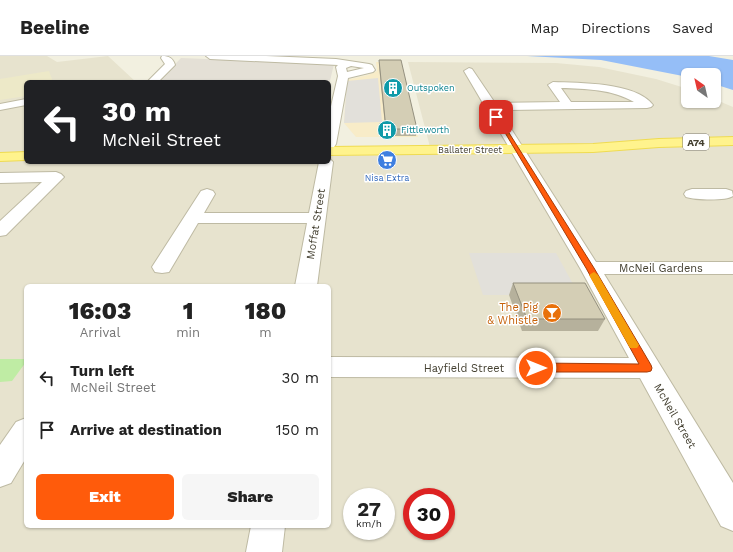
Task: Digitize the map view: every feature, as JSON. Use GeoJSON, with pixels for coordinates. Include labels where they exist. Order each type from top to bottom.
{"type":"FeatureCollection","features":[{"type":"Feature","properties":{"kind":"main road","name":"Ballater Street"},"geometry":{"type":"LineString","coordinates":[[331,143],[513,145],[593,148],[659,143],[733,141]]}},
{"type":"Feature","properties":{"kind":"main road","name":"Ballater Street"},"geometry":{"type":"LineString","coordinates":[[331,151],[513,145]]}},
{"type":"Feature","properties":{"kind":"main road"},"geometry":{"type":"LineString","coordinates":[[0,147],[24,147]]}},
{"type":"Feature","properties":{"kind":"main road"},"geometry":{"type":"LineString","coordinates":[[0,157],[24,156]]}},
{"type":"Feature","properties":{"kind":"street"},"geometry":{"type":"LineString","coordinates":[[164,57],[177,56]]}},
{"type":"Feature","properties":{"kind":"street"},"geometry":{"type":"LineString","coordinates":[[210,56],[361,64],[369,67],[370,70],[343,76]]}},
{"type":"Feature","properties":{"kind":"street"},"geometry":{"type":"LineString","coordinates":[[154,80],[170,65],[169,61],[164,57]]}},
{"type":"Feature","properties":{"kind":"street"},"geometry":{"type":"LineString","coordinates":[[331,133],[343,76],[342,67],[346,64]]}},
{"type":"Feature","properties":{"kind":"street","name":"McNeil Street"},"geometry":{"type":"LineString","coordinates":[[469,71],[513,145],[590,268],[733,514]]}},
{"type":"Feature","properties":{"kind":"street"},"geometry":{"type":"LineString","coordinates":[[491,107],[647,104],[638,97],[619,90],[591,86],[553,85],[568,105]]}},
{"type":"Feature","properties":{"kind":"street"},"geometry":{"type":"LineString","coordinates":[[0,107],[24,102]]}},
{"type":"Feature","properties":{"kind":"street","name":"Moffat Street"},"geometry":{"type":"LineString","coordinates":[[306,284],[326,164]]}},
{"type":"Feature","properties":{"kind":"street"},"geometry":{"type":"LineString","coordinates":[[0,178],[56,177],[0,231]]}},
{"type":"Feature","properties":{"kind":"street"},"geometry":{"type":"LineString","coordinates":[[162,267],[207,194]]}},
{"type":"Feature","properties":{"kind":"street"},"geometry":{"type":"LineString","coordinates":[[692,194],[731,196]]}},
{"type":"Feature","properties":{"kind":"street"},"geometry":{"type":"LineString","coordinates":[[192,218],[317,218]]}},
{"type":"Feature","properties":{"kind":"street","name":"McNeil Gardens"},"geometry":{"type":"LineString","coordinates":[[590,268],[733,268]]}},
{"type":"Feature","properties":{"kind":"street","name":"Hayfield Street"},"geometry":{"type":"LineString","coordinates":[[331,367],[647,368]]}},
{"type":"Feature","properties":{"kind":"street"},"geometry":{"type":"LineString","coordinates":[[0,472],[24,434]]}},
{"type":"Feature","properties":{"kind":"street"},"geometry":{"type":"LineString","coordinates":[[264,552],[268,528]]}},
{"type":"Feature","properties":{"kind":"shaded area"},"geometry":{"type":"Polygon","coordinates":[[[0,56],[47,56],[57,62],[108,56],[134,80],[24,80],[24,164],[331,164],[331,156],[398,155],[431,151],[408,62],[556,63],[599,67],[656,79],[681,87],[681,108],[721,108],[721,102],[733,107],[733,552],[0,552],[0,56]]]}},
{"type":"Feature","properties":{"kind":"shaded area"},"geometry":{"type":"Polygon","coordinates":[[[181,58],[334,64],[330,80],[160,80],[181,58]]]}},
{"type":"Feature","properties":{"kind":"shaded area"},"geometry":{"type":"Polygon","coordinates":[[[376,62],[400,62],[418,137],[356,137],[344,123],[347,81],[377,71],[376,62]]]}},
{"type":"Feature","properties":{"kind":"shaded area"},"geometry":{"type":"Polygon","coordinates":[[[49,71],[52,80],[24,80],[24,96],[0,100],[0,79],[49,71]]]}},
{"type":"Feature","properties":{"kind":"shaded area"},"geometry":{"type":"Polygon","coordinates":[[[378,78],[382,122],[344,123],[347,81],[378,78]]]}},
{"type":"Feature","properties":{"kind":"shaded area"},"geometry":{"type":"Polygon","coordinates":[[[469,253],[556,253],[579,295],[483,295],[469,253]]]}},
{"type":"Feature","properties":{"kind":"green space"},"geometry":{"type":"Polygon","coordinates":[[[0,359],[24,359],[24,365],[12,381],[0,382],[0,359]]]}},
{"type":"Feature","properties":{"kind":"water"},"geometry":{"type":"Polygon","coordinates":[[[527,56],[709,56],[733,60],[733,90],[721,86],[721,68],[681,68],[681,76],[601,60],[527,56]]]}},
{"type":"Feature","properties":{"kind":"building"},"geometry":{"type":"Polygon","coordinates":[[[379,60],[401,60],[417,129],[386,129],[379,60]]]}},
{"type":"Feature","properties":{"kind":"building"},"geometry":{"type":"Polygon","coordinates":[[[513,283],[585,283],[605,319],[527,319],[513,283]]]}},
{"type":"Feature","properties":{"kind":"slow traffic"},"geometry":{"type":"LineString","coordinates":[[594,275],[634,345]]}},
{"type":"Feature","properties":{"kind":"place","name":"Outspoken"},"geometry":{"type":"Point","coordinates":[393,88]}},
{"type":"Feature","properties":{"kind":"place","name":"Fittleworth"},"geometry":{"type":"Point","coordinates":[387,130]}},
{"type":"Feature","properties":{"kind":"place","name":"Nisa Extra"},"geometry":{"type":"Point","coordinates":[387,160]}},
{"type":"Feature","properties":{"kind":"place","name":"The Pig & Whistle"},"geometry":{"type":"Point","coordinates":[552,313]}},
{"type":"Feature","properties":{"kind":"route"},"geometry":{"type":"LineString","coordinates":[[496,117],[590,268],[647,368],[536,368]]}}]}
